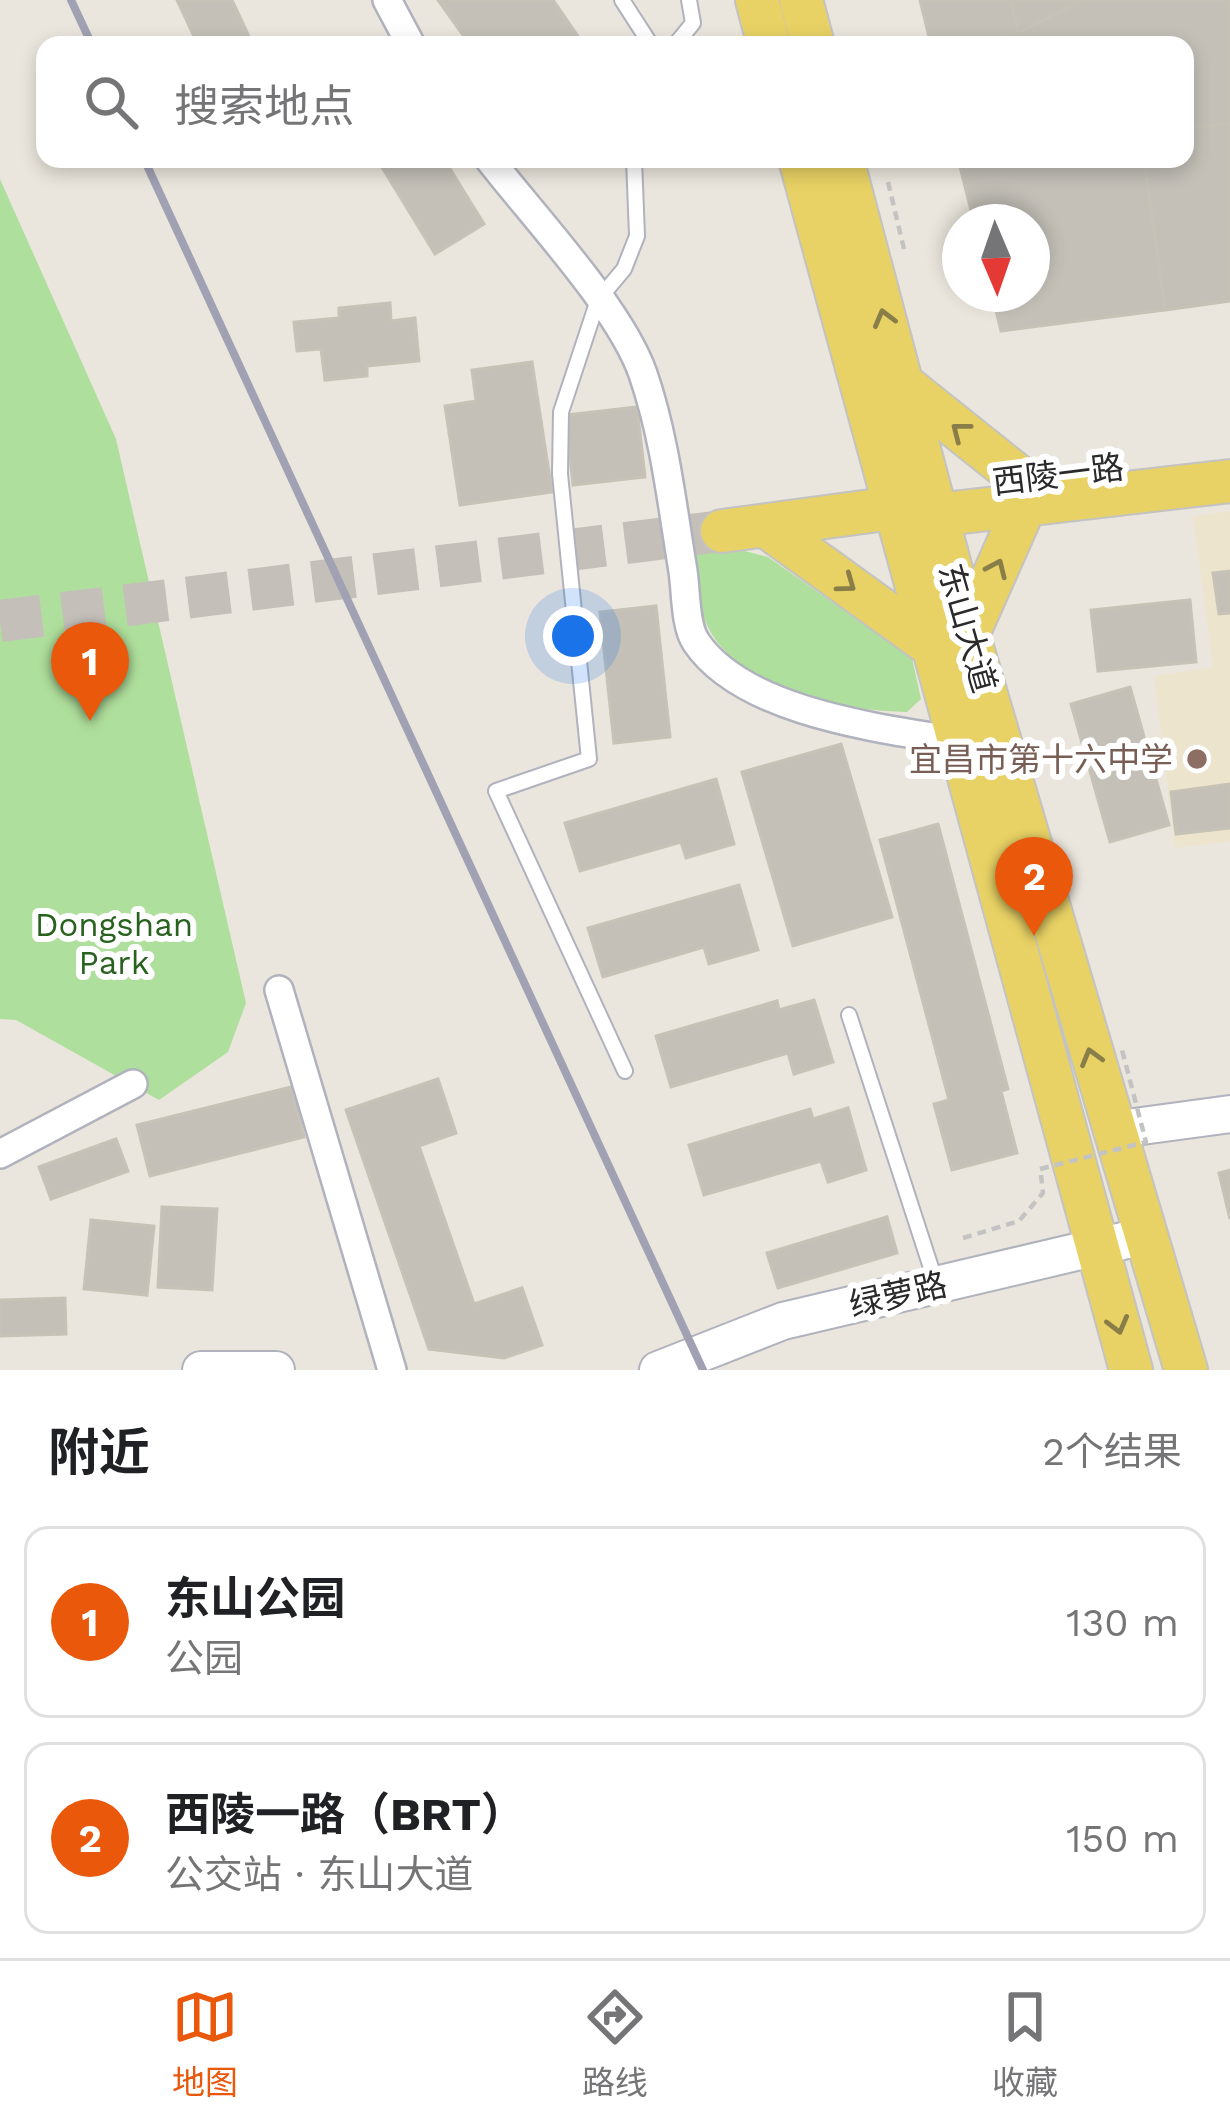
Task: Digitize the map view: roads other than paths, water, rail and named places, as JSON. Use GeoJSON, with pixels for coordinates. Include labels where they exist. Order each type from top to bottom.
{"type":"FeatureCollection","features":[{"type":"Feature","properties":{"kind":"main road"},"geometry":{"type":"LineString","coordinates":[[757,0],[767,36]]}},
{"type":"Feature","properties":{"kind":"main road"},"geometry":{"type":"LineString","coordinates":[[801,0],[811,36]]}},
{"type":"Feature","properties":{"kind":"main road","name":"东山大道"},"geometry":{"type":"LineString","coordinates":[[803,168],[920,504]]}},
{"type":"Feature","properties":{"kind":"main road","name":"东山大道"},"geometry":{"type":"LineString","coordinates":[[844,168],[901,383],[948,638],[1112,1130],[1186,1370]]}},
{"type":"Feature","properties":{"kind":"main road"},"geometry":{"type":"LineString","coordinates":[[766,526],[948,638],[1023,490],[901,383]]}},
{"type":"Feature","properties":{"kind":"main road","name":"西陵一路"},"geometry":{"type":"LineString","coordinates":[[722,531],[1023,490],[1230,454]]}},
{"type":"Feature","properties":{"kind":"main road","name":"西陵一路"},"geometry":{"type":"LineString","coordinates":[[1023,490],[1230,481]]}},
{"type":"Feature","properties":{"kind":"main road","name":"东山大道"},"geometry":{"type":"LineString","coordinates":[[948,638],[956,741],[1131,1370]]}},
{"type":"Feature","properties":{"kind":"street"},"geometry":{"type":"LineString","coordinates":[[387,0],[407,36]]}},
{"type":"Feature","properties":{"kind":"street"},"geometry":{"type":"LineString","coordinates":[[496,168],[598,300],[641,368],[661,432],[694,640],[730,675],[777,699],[859,725],[956,741]]}},
{"type":"Feature","properties":{"kind":"street"},"geometry":{"type":"LineString","coordinates":[[279,990],[392,1370]]}},
{"type":"Feature","properties":{"kind":"street"},"geometry":{"type":"LineString","coordinates":[[0,1154],[133,1084]]}},
{"type":"Feature","properties":{"kind":"street"},"geometry":{"type":"LineString","coordinates":[[1112,1130],[1230,1114]]}},
{"type":"Feature","properties":{"kind":"street","name":"绿萝路"},"geometry":{"type":"LineString","coordinates":[[658,1370],[783,1321],[1144,1236]]}},
{"type":"Feature","properties":{"kind":"street"},"geometry":{"type":"LineString","coordinates":[[201,1370],[276,1370]]}},
{"type":"Feature","properties":{"kind":"lane"},"geometry":{"type":"LineString","coordinates":[[622,0],[645,36]]}},
{"type":"Feature","properties":{"kind":"lane"},"geometry":{"type":"LineString","coordinates":[[682,36],[693,22],[689,0]]}},
{"type":"Feature","properties":{"kind":"lane"},"geometry":{"type":"LineString","coordinates":[[625,1071],[496,791],[589,759],[560,474],[561,412],[598,300],[624,269],[638,236],[634,168]]}},
{"type":"Feature","properties":{"kind":"lane"},"geometry":{"type":"LineString","coordinates":[[849,1015],[936,1285]]}},
{"type":"Feature","properties":{"kind":"tunnel"},"geometry":{"type":"LineString","coordinates":[[0,621],[722,531]]}},
{"type":"Feature","properties":{"kind":"railway"},"geometry":{"type":"LineString","coordinates":[[71,0],[88,36]]}},
{"type":"Feature","properties":{"kind":"railway"},"geometry":{"type":"LineString","coordinates":[[148,168],[703,1370]]}},
{"type":"Feature","properties":{"kind":"place","name":"东山公园"},"geometry":{"type":"Point","coordinates":[90,721]}},
{"type":"Feature","properties":{"kind":"place","name":"宜昌市第十六中学"},"geometry":{"type":"Point","coordinates":[1197,759]}},
{"type":"Feature","properties":{"kind":"place","name":"西陵一路（BRT）"},"geometry":{"type":"Point","coordinates":[1034,936]}},
{"type":"Feature","properties":{"kind":"park label","name":"Dongshan Park"},"geometry":{"type":"Point","coordinates":[114,943]}}]}
